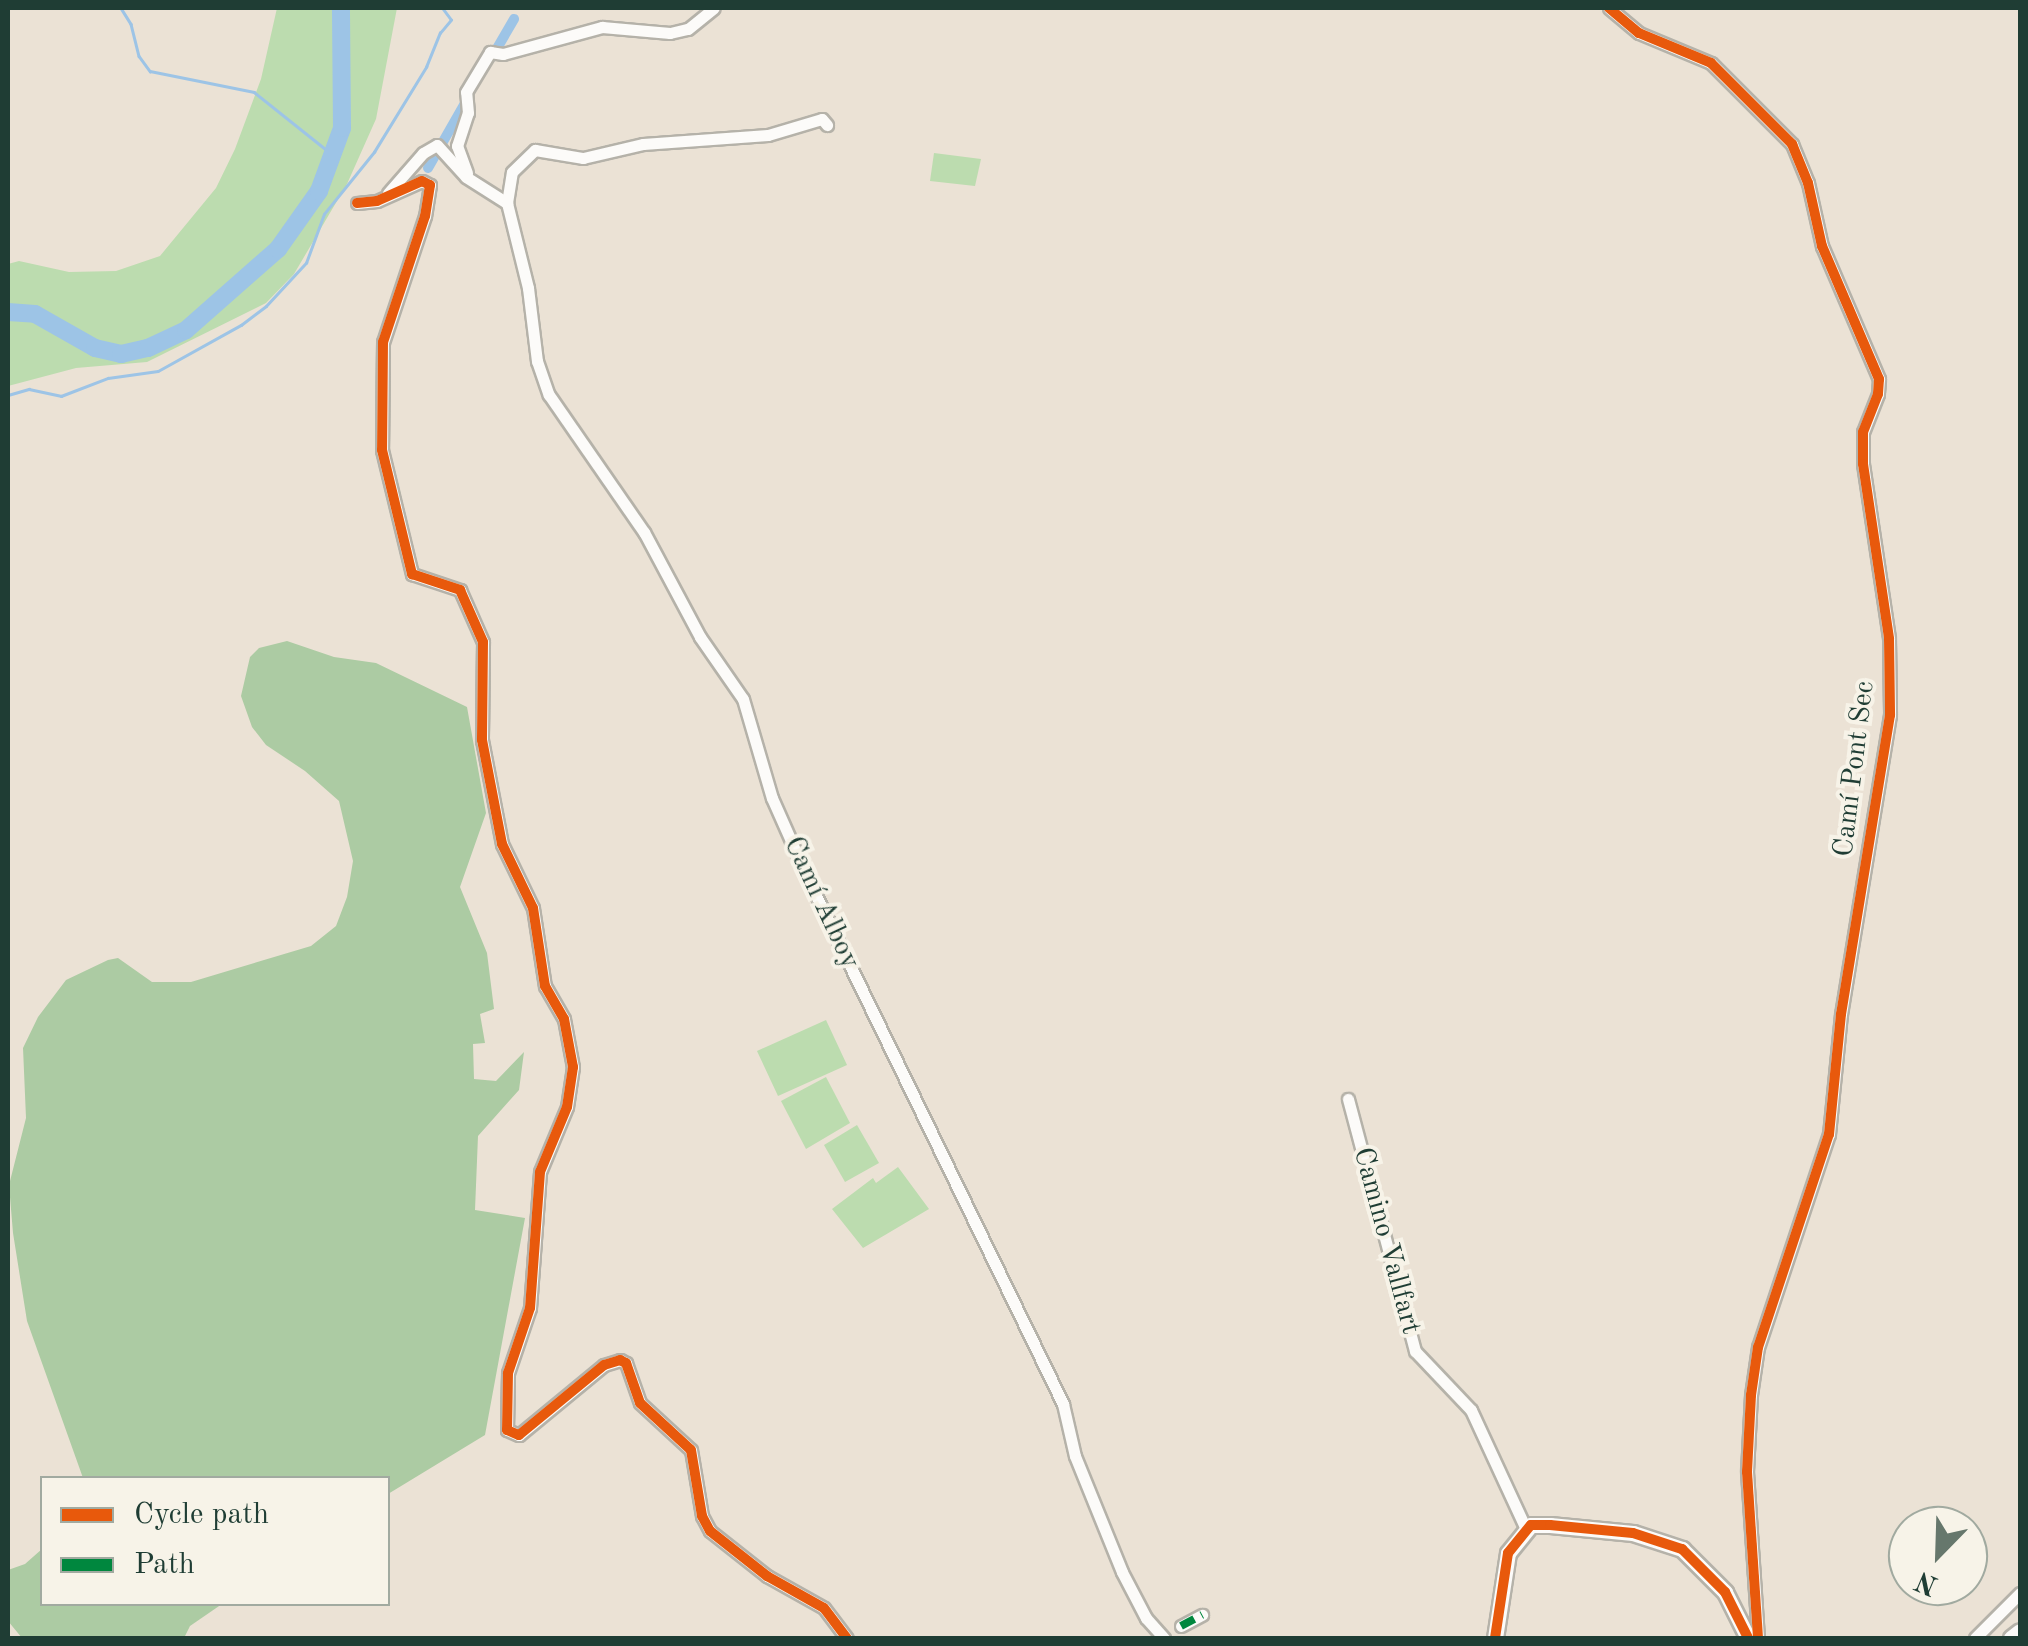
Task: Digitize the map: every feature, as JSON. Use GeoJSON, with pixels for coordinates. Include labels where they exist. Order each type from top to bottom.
{"type":"FeatureCollection","features":[{"type":"Feature","properties":{"kind":"main road"},"geometry":{"type":"LineString","coordinates":[[1496,1638],[1508,1553],[1526,1530],[1550,1524],[1633,1533],[1682,1549],[1725,1592],[1748,1638]]}},
{"type":"Feature","properties":{"kind":"main road"},"geometry":{"type":"LineString","coordinates":[[2012,1638],[2020,1631]]}},
{"type":"Feature","properties":{"kind":"street"},"geometry":{"type":"LineString","coordinates":[[475,184],[464,169],[457,146],[468,113],[467,88],[490,52],[503,54],[602,27],[670,33],[688,29],[714,8]]}},
{"type":"Feature","properties":{"kind":"street","name":"Camí Pont Sec"},"geometry":{"type":"LineString","coordinates":[[1609,8],[1639,33],[1710,63],[1751,98],[1792,144],[1808,183],[1822,246],[1878,379],[1878,394],[1862,432],[1863,464],[1890,638],[1890,715],[1841,1014],[1828,1134],[1758,1348],[1751,1395],[1747,1472],[1758,1638]]}},
{"type":"Feature","properties":{"kind":"street"},"geometry":{"type":"LineString","coordinates":[[385,196],[422,154],[437,146],[475,184],[507,203],[512,172],[534,150],[582,158],[643,144],[768,135],[822,119],[827,125]]}},
{"type":"Feature","properties":{"kind":"street"},"geometry":{"type":"LineString","coordinates":[[357,203],[422,181],[430,185],[425,216],[381,357],[382,450],[412,574],[460,590],[483,642],[482,740],[502,844],[534,908],[546,986],[564,1019],[572,1067],[567,1107],[540,1172],[530,1308],[508,1373],[507,1430],[519,1435],[604,1364],[620,1360],[626,1364],[640,1403],[691,1450],[702,1516],[710,1531],[767,1576],[824,1608],[847,1638]]}},
{"type":"Feature","properties":{"kind":"street","name":"Camí Alboy"},"geometry":{"type":"LineString","coordinates":[[507,203],[528,288],[537,361],[549,395],[644,532],[700,637],[744,700],[779,814],[931,1138],[1063,1404],[1075,1456],[1122,1572],[1146,1618],[1164,1638]]}},
{"type":"Feature","properties":{"kind":"street","name":"Camino Vallfart"},"geometry":{"type":"LineString","coordinates":[[1348,1100],[1415,1352],[1471,1410],[1526,1530]]}},
{"type":"Feature","properties":{"kind":"street"},"geometry":{"type":"LineString","coordinates":[[1975,1638],[2020,1594]]}},
{"type":"Feature","properties":{"kind":"street"},"geometry":{"type":"LineString","coordinates":[[1181,1626],[1202,1615]]}},
{"type":"Feature","properties":{"kind":"green space"},"geometry":{"type":"Polygon","coordinates":[[[277,8],[397,8],[376,119],[347,184],[294,274],[266,303],[147,362],[76,368],[8,386],[8,264],[19,261],[69,272],[116,271],[160,256],[216,188],[235,149],[261,79],[277,8]]]}},
{"type":"Feature","properties":{"kind":"green space"},"geometry":{"type":"Polygon","coordinates":[[[934,153],[981,159],[975,186],[930,181],[934,153]]]}},
{"type":"Feature","properties":{"kind":"green space"},"geometry":{"type":"Polygon","coordinates":[[[287,641],[334,657],[376,663],[467,707],[486,813],[460,887],[487,953],[494,1009],[480,1014],[485,1043],[473,1044],[474,1079],[496,1081],[524,1052],[519,1090],[478,1136],[475,1210],[525,1218],[485,1435],[390,1493],[390,1476],[82,1476],[27,1321],[13,1233],[9,1185],[26,1118],[23,1048],[38,1017],[66,980],[118,958],[152,982],[191,982],[311,946],[336,926],[347,897],[353,861],[339,801],[305,771],[266,745],[252,727],[241,696],[250,657],[259,648],[287,641]]]}},
{"type":"Feature","properties":{"kind":"green space"},"geometry":{"type":"Polygon","coordinates":[[[826,1020],[847,1065],[778,1096],[757,1051],[826,1020]]]}},
{"type":"Feature","properties":{"kind":"green space"},"geometry":{"type":"Polygon","coordinates":[[[826,1077],[850,1123],[806,1149],[781,1101],[826,1077]]]}},
{"type":"Feature","properties":{"kind":"green space"},"geometry":{"type":"Polygon","coordinates":[[[857,1125],[879,1163],[845,1182],[824,1145],[857,1125]]]}},
{"type":"Feature","properties":{"kind":"green space"},"geometry":{"type":"Polygon","coordinates":[[[898,1167],[929,1209],[863,1248],[832,1209],[873,1178],[876,1183],[898,1167]]]}},
{"type":"Feature","properties":{"kind":"green space"},"geometry":{"type":"Polygon","coordinates":[[[40,1551],[40,1606],[219,1606],[190,1626],[184,1638],[22,1638],[8,1621],[8,1570],[25,1564],[40,1551]]]}},
{"type":"Feature","properties":{"kind":"waterway"},"geometry":{"type":"LineString","coordinates":[[121,8],[131,24],[139,56],[150,71],[254,92],[333,155]]}},
{"type":"Feature","properties":{"kind":"waterway"},"geometry":{"type":"LineString","coordinates":[[8,312],[35,314],[95,348],[121,354],[148,348],[186,330],[278,249],[319,191],[342,128],[341,8]]}},
{"type":"Feature","properties":{"kind":"waterway"},"geometry":{"type":"LineString","coordinates":[[8,395],[29,389],[61,396],[108,378],[158,371],[241,325],[266,306],[306,263],[324,214],[374,152],[426,67],[440,33],[451,20],[442,8]]}},
{"type":"Feature","properties":{"kind":"waterway"},"geometry":{"type":"LineString","coordinates":[[492,57],[514,19]]}},
{"type":"Feature","properties":{"kind":"waterway"},"geometry":{"type":"LineString","coordinates":[[428,168],[468,98]]}},
{"type":"Feature","properties":{"kind":"marked path"},"geometry":{"type":"LineString","coordinates":[[1181,1626],[1202,1615]]}},
{"type":"Feature","properties":{"kind":"cycle path"},"geometry":{"type":"LineString","coordinates":[[1609,8],[1639,33],[1711,63],[1792,144],[1808,183],[1822,246],[1879,379],[1878,394],[1863,432],[1863,464],[1889,639],[1890,715],[1841,1014],[1829,1134],[1758,1347],[1751,1395],[1747,1472],[1758,1638]]}},
{"type":"Feature","properties":{"kind":"cycle path"},"geometry":{"type":"LineString","coordinates":[[357,203],[377,201],[422,181],[430,185],[425,216],[383,342],[382,450],[412,574],[460,590],[483,642],[482,740],[502,844],[533,908],[545,986],[564,1019],[573,1067],[567,1107],[540,1172],[530,1308],[508,1373],[507,1430],[519,1435],[604,1365],[620,1360],[626,1363],[640,1403],[691,1450],[702,1516],[710,1531],[767,1576],[824,1608],[847,1638]]}},
{"type":"Feature","properties":{"kind":"cycle path"},"geometry":{"type":"LineString","coordinates":[[1495,1638],[1508,1553],[1531,1525],[1633,1533],[1682,1549],[1725,1592],[1748,1638]]}}]}
